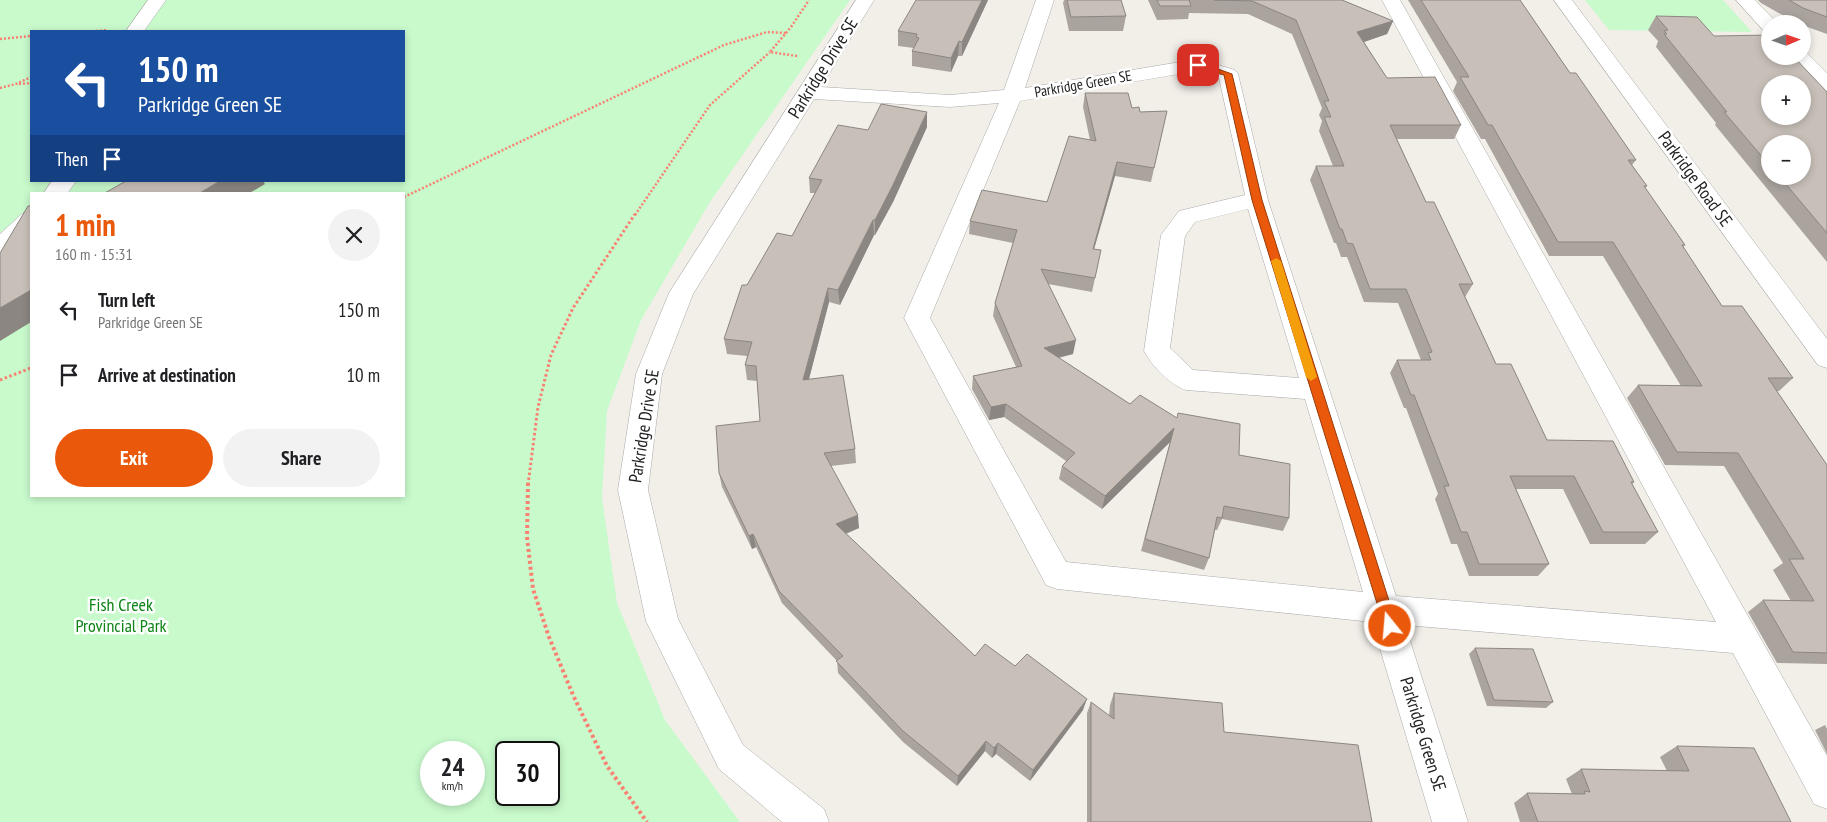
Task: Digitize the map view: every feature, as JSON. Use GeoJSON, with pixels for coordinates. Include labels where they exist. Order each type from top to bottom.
{"type":"FeatureCollection","features":[{"type":"Feature","properties":{"kind":"street"},"geometry":{"type":"LineString","coordinates":[[136,30],[157,0]]}},
{"type":"Feature","properties":{"kind":"street","name":"Parkridge Drive SE"},"geometry":{"type":"LineString","coordinates":[[811,822],[731,757],[662,620],[633,490],[648,374],[681,293],[865,0]]}},
{"type":"Feature","properties":{"kind":"street"},"geometry":{"type":"LineString","coordinates":[[1045,0],[1012,96],[917,318],[1057,576],[1385,609],[1744,639]]}},
{"type":"Feature","properties":{"kind":"street"},"geometry":{"type":"LineString","coordinates":[[1391,0],[1827,791]]}},
{"type":"Feature","properties":{"kind":"street","name":"Parkridge Road SE"},"geometry":{"type":"LineString","coordinates":[[1563,0],[1827,358]]}},
{"type":"Feature","properties":{"kind":"street"},"geometry":{"type":"LineString","coordinates":[[1746,0],[1761,16]]}},
{"type":"Feature","properties":{"kind":"street","name":"Parkridge Green SE"},"geometry":{"type":"LineString","coordinates":[[808,92],[950,100],[1012,96],[1198,65],[1228,74],[1257,200],[1450,822]]}},
{"type":"Feature","properties":{"kind":"street"},"geometry":{"type":"LineString","coordinates":[[1808,65],[1827,85]]}},
{"type":"Feature","properties":{"kind":"street"},"geometry":{"type":"LineString","coordinates":[[56,192],[64,182]]}},
{"type":"Feature","properties":{"kind":"street"},"geometry":{"type":"LineString","coordinates":[[1257,200],[1187,216],[1173,235],[1157,350],[1186,380],[1315,389]]}},
{"type":"Feature","properties":{"kind":"street"},"geometry":{"type":"LineString","coordinates":[[0,248],[30,219]]}},
{"type":"Feature","properties":{"kind":"path"},"geometry":{"type":"LineString","coordinates":[[647,822],[632,803],[603,758],[573,695],[549,637],[533,589],[527,537],[528,476],[538,407],[551,355],[573,308],[682,144],[710,105],[770,52],[809,0]]}},
{"type":"Feature","properties":{"kind":"path"},"geometry":{"type":"LineString","coordinates":[[405,196],[724,45],[768,32],[786,33]]}},
{"type":"Feature","properties":{"kind":"path"},"geometry":{"type":"LineString","coordinates":[[0,39],[30,36]]}},
{"type":"Feature","properties":{"kind":"path"},"geometry":{"type":"LineString","coordinates":[[770,52],[828,60]]}},
{"type":"Feature","properties":{"kind":"path"},"geometry":{"type":"LineString","coordinates":[[16,84],[30,77]]}},
{"type":"Feature","properties":{"kind":"path"},"geometry":{"type":"LineString","coordinates":[[0,88],[30,83]]}},
{"type":"Feature","properties":{"kind":"path"},"geometry":{"type":"LineString","coordinates":[[0,380],[30,368]]}},
{"type":"Feature","properties":{"kind":"green space","name":"Fish Creek Provincial Park"},"geometry":{"type":"Polygon","coordinates":[[[0,0],[850,0],[710,202],[641,320],[607,411],[602,498],[617,603],[665,720],[740,822],[0,822],[0,0]]]}},
{"type":"Feature","properties":{"kind":"green space"},"geometry":{"type":"Polygon","coordinates":[[[1585,0],[1723,0],[1752,32],[1609,30],[1585,0]]]}},
{"type":"Feature","properties":{"kind":"building"},"geometry":{"type":"Polygon","coordinates":[[[916,0],[982,0],[962,42],[959,41],[951,58],[912,51],[919,38],[916,37],[917,34],[898,31],[916,0]]]}},
{"type":"Feature","properties":{"kind":"building"},"geometry":{"type":"Polygon","coordinates":[[[1067,0],[1121,0],[1126,16],[1071,17],[1067,0]]]}},
{"type":"Feature","properties":{"kind":"building"},"geometry":{"type":"Polygon","coordinates":[[[1157,0],[1189,0],[1191,6],[1160,6],[1157,0]]]}},
{"type":"Feature","properties":{"kind":"building"},"geometry":{"type":"Polygon","coordinates":[[[1214,0],[1342,0],[1393,21],[1357,32],[1387,78],[1435,77],[1461,125],[1390,125],[1426,202],[1434,202],[1473,284],[1459,284],[1496,364],[1511,364],[1547,440],[1613,441],[1634,482],[1631,482],[1658,532],[1603,532],[1574,476],[1510,476],[1549,564],[1479,564],[1467,532],[1461,532],[1444,486],[1449,486],[1414,395],[1411,395],[1397,360],[1431,360],[1428,353],[1432,352],[1406,289],[1370,289],[1353,244],[1347,243],[1342,229],[1340,229],[1316,166],[1344,166],[1324,117],[1331,117],[1324,101],[1329,101],[1296,20],[1252,1],[1214,0]]]}},
{"type":"Feature","properties":{"kind":"building"},"geometry":{"type":"Polygon","coordinates":[[[1421,0],[1520,0],[1570,73],[1576,73],[1636,160],[1628,160],[1685,245],[1682,245],[1722,306],[1742,306],[1793,378],[1768,378],[1827,465],[1827,653],[1793,652],[1763,600],[1814,601],[1789,559],[1804,559],[1738,453],[1677,452],[1638,385],[1702,386],[1613,242],[1558,242],[1492,125],[1488,125],[1460,77],[1469,77],[1421,0]]]}},
{"type":"Feature","properties":{"kind":"building"},"geometry":{"type":"Polygon","coordinates":[[[1789,0],[1827,0],[1827,17],[1803,8],[1789,0]]]}},
{"type":"Feature","properties":{"kind":"building"},"geometry":{"type":"Polygon","coordinates":[[[1656,16],[1697,17],[1714,36],[1761,35],[1761,65],[1802,65],[1811,75],[1761,75],[1761,125],[1811,125],[1811,75],[1827,92],[1827,233],[1787,185],[1811,185],[1811,135],[1761,135],[1761,155],[1724,112],[1727,112],[1664,34],[1667,34],[1664,31],[1668,30],[1656,16]]]}},
{"type":"Feature","properties":{"kind":"building"},"geometry":{"type":"Polygon","coordinates":[[[1085,93],[1128,93],[1132,108],[1139,107],[1140,112],[1167,111],[1154,168],[1117,162],[1093,249],[1101,250],[1095,278],[1041,269],[1076,340],[1044,348],[1130,404],[1140,395],[1177,418],[1178,413],[1240,424],[1239,455],[1290,464],[1289,518],[1224,506],[1222,518],[1217,517],[1209,558],[1145,539],[1174,428],[1105,496],[1062,466],[1075,453],[1006,404],[991,407],[973,376],[1022,366],[995,303],[1017,230],[970,221],[982,190],[1047,202],[1069,136],[1096,141],[1085,93]]]}},
{"type":"Feature","properties":{"kind":"building"},"geometry":{"type":"Polygon","coordinates":[[[881,104],[927,112],[892,187],[875,220],[873,220],[838,290],[828,288],[803,380],[843,375],[855,449],[824,453],[858,515],[836,524],[975,656],[985,644],[1015,666],[1027,654],[1087,699],[1033,770],[998,743],[994,748],[986,741],[958,776],[903,731],[836,661],[843,656],[779,591],[753,534],[749,536],[719,473],[716,426],[760,421],[756,366],[745,365],[752,342],[724,339],[742,285],[747,285],[777,233],[792,236],[822,180],[809,178],[838,125],[868,130],[881,104]]]}},
{"type":"Feature","properties":{"kind":"building"},"geometry":{"type":"Polygon","coordinates":[[[124,182],[218,182],[201,192],[107,192],[124,182]]]}},
{"type":"Feature","properties":{"kind":"building"},"geometry":{"type":"Polygon","coordinates":[[[28,206],[30,206],[30,291],[0,308],[0,253],[28,206]]]}},
{"type":"Feature","properties":{"kind":"building"},"geometry":{"type":"Polygon","coordinates":[[[1475,648],[1533,649],[1553,702],[1494,700],[1475,648]]]}},
{"type":"Feature","properties":{"kind":"building"},"geometry":{"type":"Polygon","coordinates":[[[1114,693],[1222,703],[1224,732],[1358,745],[1372,822],[1091,822],[1091,702],[1114,719],[1114,693]]]}},
{"type":"Feature","properties":{"kind":"building"},"geometry":{"type":"Polygon","coordinates":[[[1677,746],[1754,748],[1791,822],[1538,822],[1527,793],[1585,794],[1584,791],[1590,792],[1581,769],[1689,771],[1677,746]]]}},
{"type":"Feature","properties":{"kind":"slow traffic"},"geometry":{"type":"LineString","coordinates":[[1276,261],[1311,377]]}},
{"type":"Feature","properties":{"kind":"route"},"geometry":{"type":"LineString","coordinates":[[1198,65],[1228,74],[1257,200],[1390,626]]}}]}
